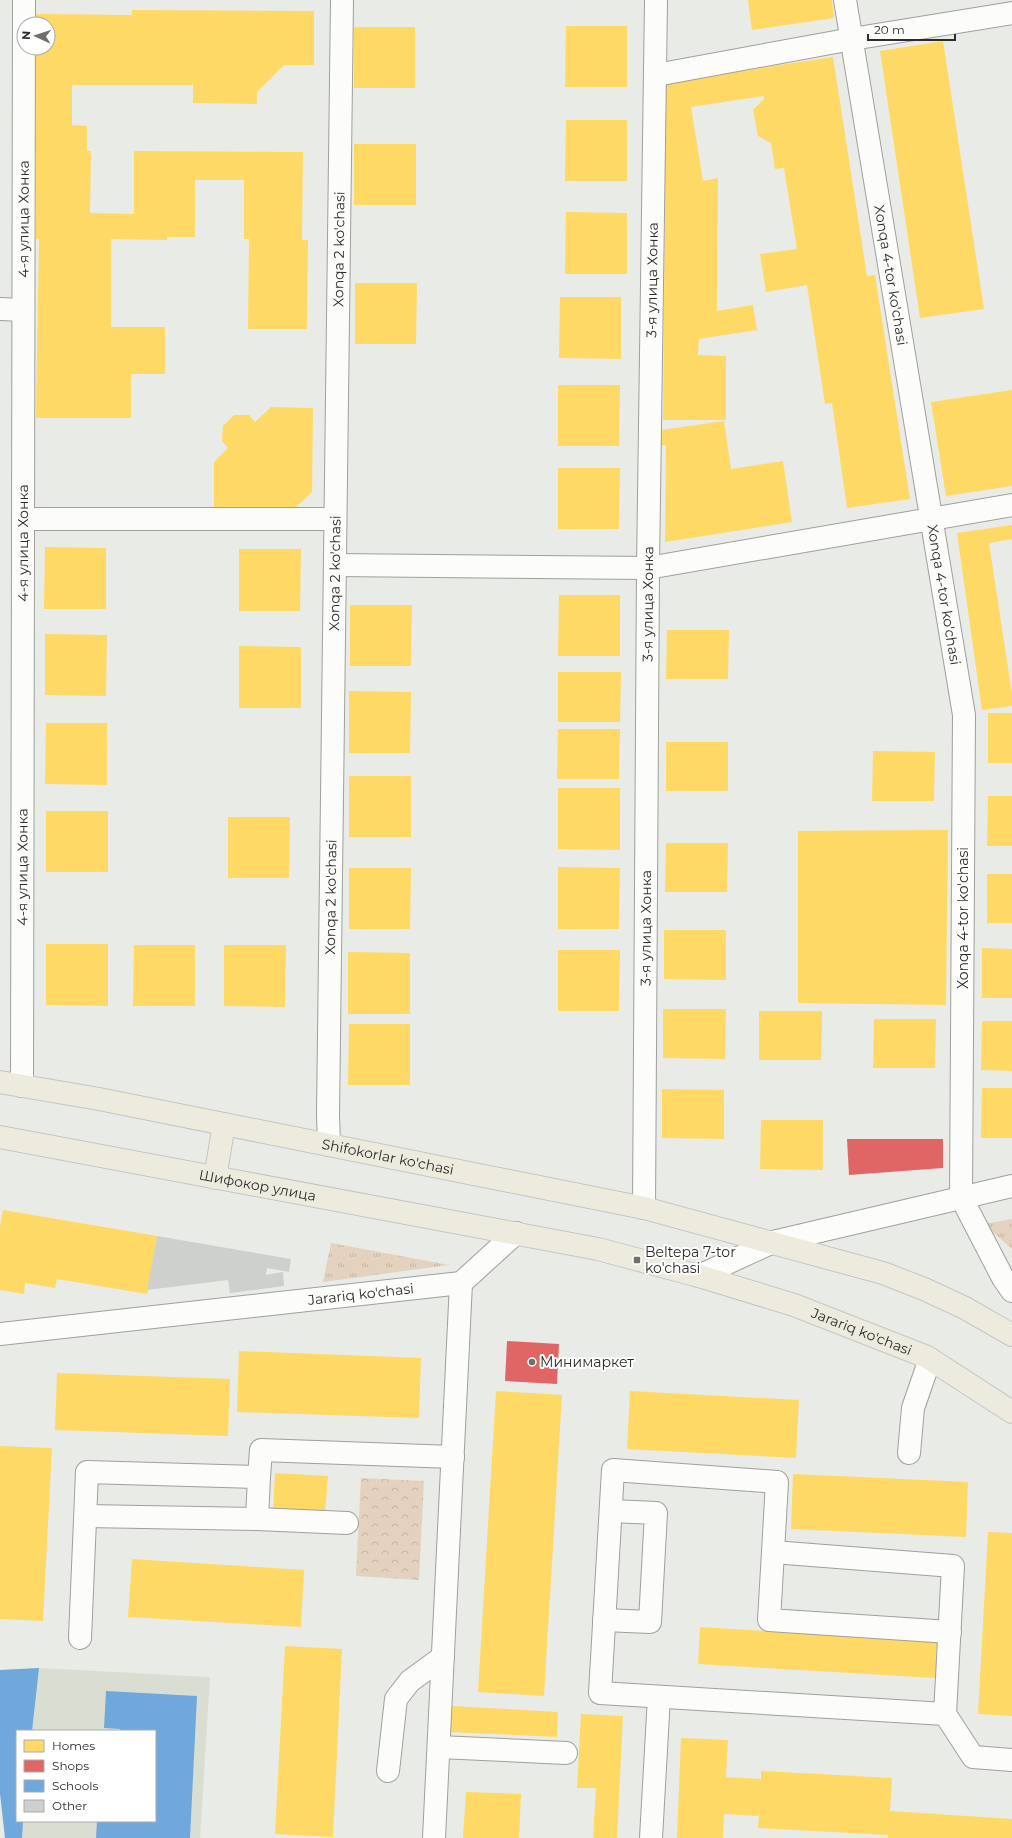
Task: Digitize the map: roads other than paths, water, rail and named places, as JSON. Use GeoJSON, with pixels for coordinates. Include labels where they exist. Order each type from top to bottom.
{"type":"FeatureCollection","features":[{"type":"Feature","properties":{"kind":"main road","name":"Shifokorlar ko'chasi"},"geometry":{"type":"LineString","coordinates":[[0,1082],[224,1124],[644,1208],[773,1242]]}},
{"type":"Feature","properties":{"kind":"main road"},"geometry":{"type":"LineString","coordinates":[[215,1178],[224,1124]]}},
{"type":"Feature","properties":{"kind":"main road","name":"Шифокор улица"},"geometry":{"type":"LineString","coordinates":[[0,1137],[516,1233]]}},
{"type":"Feature","properties":{"kind":"main road","name":"Jarariq ko'chasi"},"geometry":{"type":"LineString","coordinates":[[516,1233],[598,1249],[699,1276],[794,1305],[930,1359],[1012,1412]]}},
{"type":"Feature","properties":{"kind":"main road"},"geometry":{"type":"LineString","coordinates":[[773,1242],[883,1273],[924,1289],[965,1308],[1012,1335]]}},
{"type":"Feature","properties":{"kind":"street","name":"4-я улица Хонка"},"geometry":{"type":"LineString","coordinates":[[22,1086],[24,0]]}},
{"type":"Feature","properties":{"kind":"street","name":"Xonqa 2 ko'chasi"},"geometry":{"type":"LineString","coordinates":[[329,1145],[328,1115],[342,0]]}},
{"type":"Feature","properties":{"kind":"street","name":"3-я улица Хонка"},"geometry":{"type":"LineString","coordinates":[[644,1208],[648,568],[656,0]]}},
{"type":"Feature","properties":{"kind":"street","name":"Xonqa 4-tor ko'chasi"},"geometry":{"type":"LineString","coordinates":[[845,0],[964,715],[961,1197]]}},
{"type":"Feature","properties":{"kind":"street"},"geometry":{"type":"LineString","coordinates":[[656,75],[852,39],[1012,13]]}},
{"type":"Feature","properties":{"kind":"street"},"geometry":{"type":"LineString","coordinates":[[0,309],[23,310]]}},
{"type":"Feature","properties":{"kind":"street"},"geometry":{"type":"LineString","coordinates":[[335,566],[648,568],[1012,505]]}},
{"type":"Feature","properties":{"kind":"street"},"geometry":{"type":"LineString","coordinates":[[23,519],[335,520]]}},
{"type":"Feature","properties":{"kind":"street"},"geometry":{"type":"LineString","coordinates":[[699,1276],[773,1242],[1012,1186]]}},
{"type":"Feature","properties":{"kind":"street"},"geometry":{"type":"LineString","coordinates":[[961,1197],[1003,1278],[1012,1291]]}},
{"type":"Feature","properties":{"kind":"street"},"geometry":{"type":"LineString","coordinates":[[433,1837],[439,1747],[461,1283],[516,1233]]}},
{"type":"Feature","properties":{"kind":"street","name":"Jarariq ko'chasi"},"geometry":{"type":"LineString","coordinates":[[0,1334],[461,1283]]}},
{"type":"Feature","properties":{"kind":"street"},"geometry":{"type":"LineString","coordinates":[[909,1453],[913,1408],[930,1359]]}},
{"type":"Feature","properties":{"kind":"street"},"geometry":{"type":"LineString","coordinates":[[257,1519],[261,1450],[453,1457]]}},
{"type":"Feature","properties":{"kind":"street"},"geometry":{"type":"LineString","coordinates":[[945,1714],[600,1693],[613,1470],[777,1482],[769,1620],[950,1632]]}},
{"type":"Feature","properties":{"kind":"street"},"geometry":{"type":"LineString","coordinates":[[80,1638],[88,1472],[259,1477]]}},
{"type":"Feature","properties":{"kind":"street"},"geometry":{"type":"LineString","coordinates":[[604,1620],[650,1622],[656,1513],[611,1511]]}},
{"type":"Feature","properties":{"kind":"street"},"geometry":{"type":"LineString","coordinates":[[86,1516],[257,1519],[347,1523]]}},
{"type":"Feature","properties":{"kind":"street"},"geometry":{"type":"LineString","coordinates":[[773,1552],[953,1566],[945,1714],[973,1758],[1012,1760]]}},
{"type":"Feature","properties":{"kind":"street"},"geometry":{"type":"LineString","coordinates":[[388,1771],[396,1699],[410,1681],[443,1657]]}},
{"type":"Feature","properties":{"kind":"street"},"geometry":{"type":"LineString","coordinates":[[651,1838],[659,1697]]}},
{"type":"Feature","properties":{"kind":"street"},"geometry":{"type":"LineString","coordinates":[[439,1747],[566,1753]]}},
{"type":"Feature","properties":{"kind":"place","name":"Beltepa 7-tor ko'chasi"},"geometry":{"type":"Point","coordinates":[637,1260]}},
{"type":"Feature","properties":{"kind":"place","name":"Минимаркет"},"geometry":{"type":"Point","coordinates":[532,1362]}}]}
